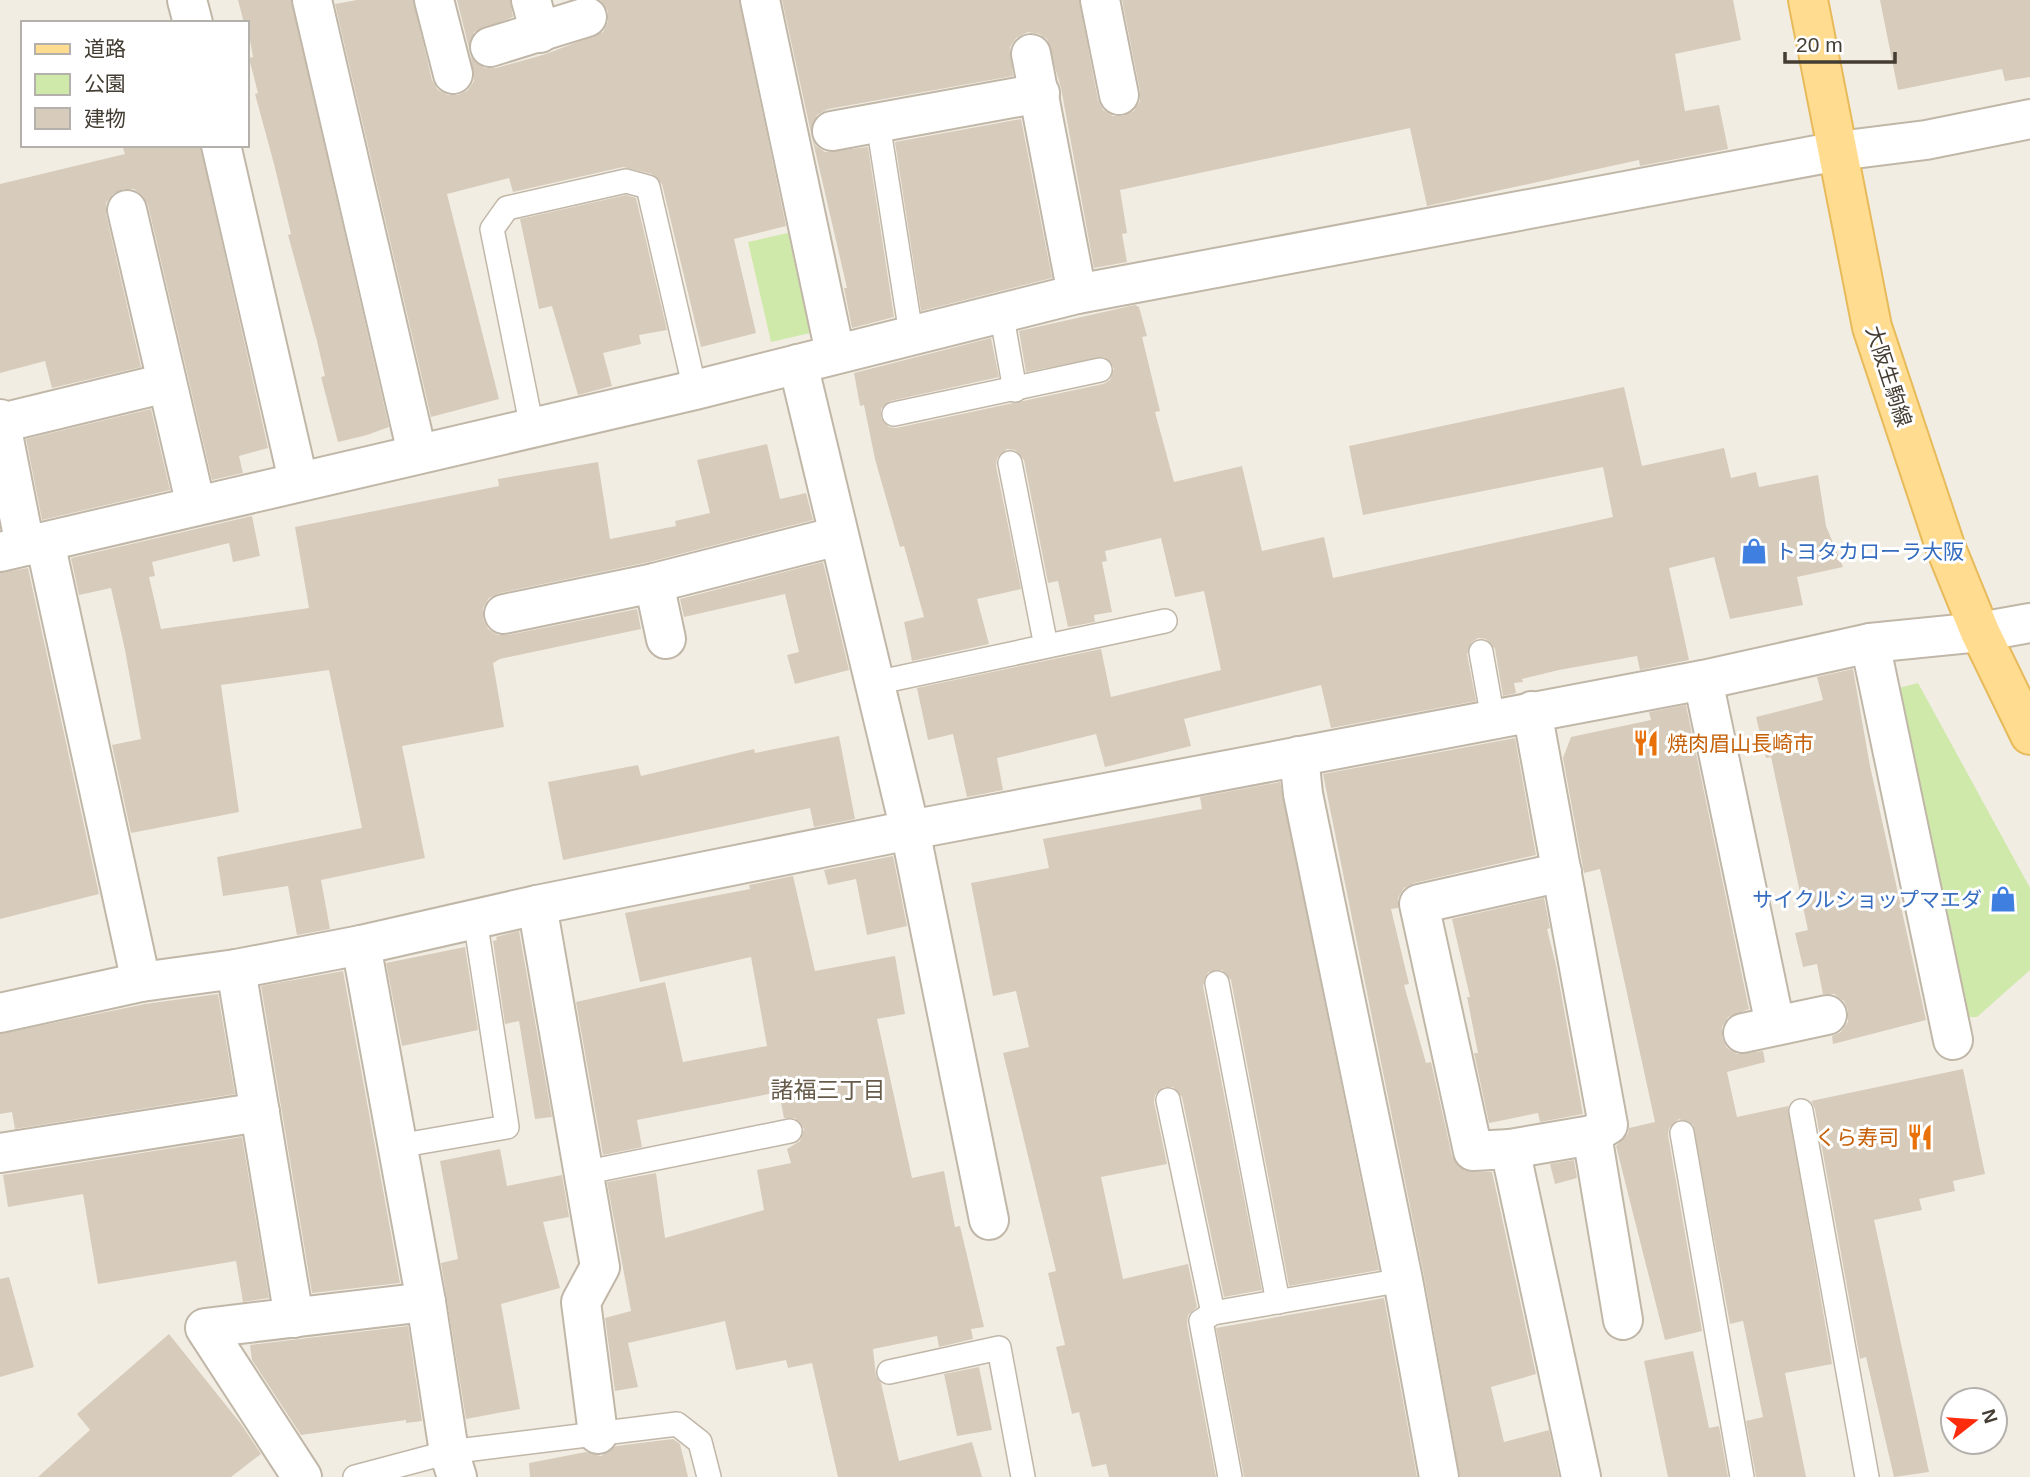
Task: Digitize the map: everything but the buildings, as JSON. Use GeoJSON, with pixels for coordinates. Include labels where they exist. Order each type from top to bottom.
{"type":"FeatureCollection","features":[{"type":"Feature","properties":{"kind":"main road","name":"大阪生駒線"},"geometry":{"type":"LineString","coordinates":[[1808,0],[1872,327],[1945,546],[1980,632],[2030,735]]}},
{"type":"Feature","properties":{"kind":"street"},"geometry":{"type":"LineString","coordinates":[[187,0],[192,21]]}},
{"type":"Feature","properties":{"kind":"street"},"geometry":{"type":"LineString","coordinates":[[312,0],[417,453]]}},
{"type":"Feature","properties":{"kind":"street"},"geometry":{"type":"LineString","coordinates":[[434,0],[453,74]]}},
{"type":"Feature","properties":{"kind":"street"},"geometry":{"type":"LineString","coordinates":[[760,0],[835,353]]}},
{"type":"Feature","properties":{"kind":"street"},"geometry":{"type":"LineString","coordinates":[[1100,0],[1119,95]]}},
{"type":"Feature","properties":{"kind":"street"},"geometry":{"type":"LineString","coordinates":[[490,47],[536,17],[587,17]]}},
{"type":"Feature","properties":{"kind":"street"},"geometry":{"type":"LineString","coordinates":[[1031,54],[1077,294]]}},
{"type":"Feature","properties":{"kind":"street"},"geometry":{"type":"LineString","coordinates":[[832,131],[1040,93]]}},
{"type":"Feature","properties":{"kind":"street"},"geometry":{"type":"LineString","coordinates":[[24,547],[298,480],[695,390],[1077,294],[1838,151],[1926,140],[2030,119]]}},
{"type":"Feature","properties":{"kind":"street"},"geometry":{"type":"LineString","coordinates":[[221,147],[298,480]]}},
{"type":"Feature","properties":{"kind":"street"},"geometry":{"type":"LineString","coordinates":[[127,210],[196,506]]}},
{"type":"Feature","properties":{"kind":"street"},"geometry":{"type":"LineString","coordinates":[[798,364],[910,830],[989,1220]]}},
{"type":"Feature","properties":{"kind":"street"},"geometry":{"type":"LineString","coordinates":[[141,982],[24,547],[1,421],[166,383]]}},
{"type":"Feature","properties":{"kind":"street"},"geometry":{"type":"LineString","coordinates":[[503,614],[654,583],[838,536]]}},
{"type":"Feature","properties":{"kind":"street"},"geometry":{"type":"LineString","coordinates":[[654,583],[666,639]]}},
{"type":"Feature","properties":{"kind":"street"},"geometry":{"type":"LineString","coordinates":[[0,1013],[141,982],[236,969],[361,945],[537,905],[910,830],[1703,680],[1870,643],[1980,632],[2030,623]]}},
{"type":"Feature","properties":{"kind":"street"},"geometry":{"type":"LineString","coordinates":[[1870,643],[1953,1040]]}},
{"type":"Feature","properties":{"kind":"street"},"geometry":{"type":"LineString","coordinates":[[1703,680],[1759,1029],[1827,1015]]}},
{"type":"Feature","properties":{"kind":"street"},"geometry":{"type":"LineString","coordinates":[[1532,711],[1562,873],[1608,1125],[1592,1135],[1510,1149],[1473,1151],[1419,904],[1562,873]]}},
{"type":"Feature","properties":{"kind":"street"},"geometry":{"type":"LineString","coordinates":[[1299,757],[1303,794],[1403,1280],[1439,1477]]}},
{"type":"Feature","properties":{"kind":"street"},"geometry":{"type":"LineString","coordinates":[[537,905],[600,1267],[581,1303],[598,1434]]}},
{"type":"Feature","properties":{"kind":"street"},"geometry":{"type":"LineString","coordinates":[[361,945],[453,1464]]}},
{"type":"Feature","properties":{"kind":"street"},"geometry":{"type":"LineString","coordinates":[[236,969],[294,1318]]}},
{"type":"Feature","properties":{"kind":"street"},"geometry":{"type":"LineString","coordinates":[[0,1153],[260,1112]]}},
{"type":"Feature","properties":{"kind":"street"},"geometry":{"type":"LineString","coordinates":[[1592,1135],[1623,1320]]}},
{"type":"Feature","properties":{"kind":"street"},"geometry":{"type":"LineString","coordinates":[[1510,1149],[1581,1477]]}},
{"type":"Feature","properties":{"kind":"street"},"geometry":{"type":"LineString","coordinates":[[302,1477],[205,1328],[426,1303]]}},
{"type":"Feature","properties":{"kind":"lane"},"geometry":{"type":"LineString","coordinates":[[878,123],[911,334]]}},
{"type":"Feature","properties":{"kind":"lane"},"geometry":{"type":"LineString","coordinates":[[532,428],[492,229],[507,208],[626,181],[648,187],[695,390]]}},
{"type":"Feature","properties":{"kind":"lane"},"geometry":{"type":"LineString","coordinates":[[1001,312],[1015,390]]}},
{"type":"Feature","properties":{"kind":"lane"},"geometry":{"type":"LineString","coordinates":[[894,414],[1100,370]]}},
{"type":"Feature","properties":{"kind":"lane"},"geometry":{"type":"LineString","coordinates":[[1010,463],[1046,646]]}},
{"type":"Feature","properties":{"kind":"lane"},"geometry":{"type":"LineString","coordinates":[[875,683],[1165,621]]}},
{"type":"Feature","properties":{"kind":"lane"},"geometry":{"type":"LineString","coordinates":[[1481,652],[1493,719]]}},
{"type":"Feature","properties":{"kind":"lane"},"geometry":{"type":"LineString","coordinates":[[398,1146],[507,1128],[475,919]]}},
{"type":"Feature","properties":{"kind":"lane"},"geometry":{"type":"LineString","coordinates":[[1217,983],[1278,1302]]}},
{"type":"Feature","properties":{"kind":"lane"},"geometry":{"type":"LineString","coordinates":[[1168,1100],[1213,1313]]}},
{"type":"Feature","properties":{"kind":"lane"},"geometry":{"type":"LineString","coordinates":[[1801,1111],[1867,1477]]}},
{"type":"Feature","properties":{"kind":"lane"},"geometry":{"type":"LineString","coordinates":[[583,1173],[790,1131]]}},
{"type":"Feature","properties":{"kind":"lane"},"geometry":{"type":"LineString","coordinates":[[1682,1133],[1742,1477]]}},
{"type":"Feature","properties":{"kind":"lane"},"geometry":{"type":"LineString","coordinates":[[1230,1477],[1201,1321],[1213,1313],[1403,1280]]}},
{"type":"Feature","properties":{"kind":"lane"},"geometry":{"type":"LineString","coordinates":[[889,1372],[999,1348],[1023,1477]]}},
{"type":"Feature","properties":{"kind":"lane"},"geometry":{"type":"LineString","coordinates":[[355,1477],[453,1464],[598,1434],[677,1424],[700,1441],[709,1477]]}},
{"type":"Feature","properties":{"kind":"green space"},"geometry":{"type":"Polygon","coordinates":[[[788,233],[810,333],[771,342],[748,242],[788,233]]]}},
{"type":"Feature","properties":{"kind":"green space"},"geometry":{"type":"Polygon","coordinates":[[[1918,683],[2030,888],[2030,970],[1977,1017],[1964,1017],[1891,690],[1918,683]]]}},
{"type":"Feature","properties":{"kind":"place","name":"トヨタカローラ大阪"},"geometry":{"type":"Point","coordinates":[1754,551]}},
{"type":"Feature","properties":{"kind":"place","name":"焼肉眉山長崎市"},"geometry":{"type":"Point","coordinates":[1646,743]}},
{"type":"Feature","properties":{"kind":"place","name":"サイクルショップマエダ"},"geometry":{"type":"Point","coordinates":[2003,899]}},
{"type":"Feature","properties":{"kind":"place","name":"くら寿司"},"geometry":{"type":"Point","coordinates":[1920,1137]}},
{"type":"Feature","properties":{"kind":"district","name":"諸福三丁目"},"geometry":{"type":"Point","coordinates":[828,1090]}}]}
